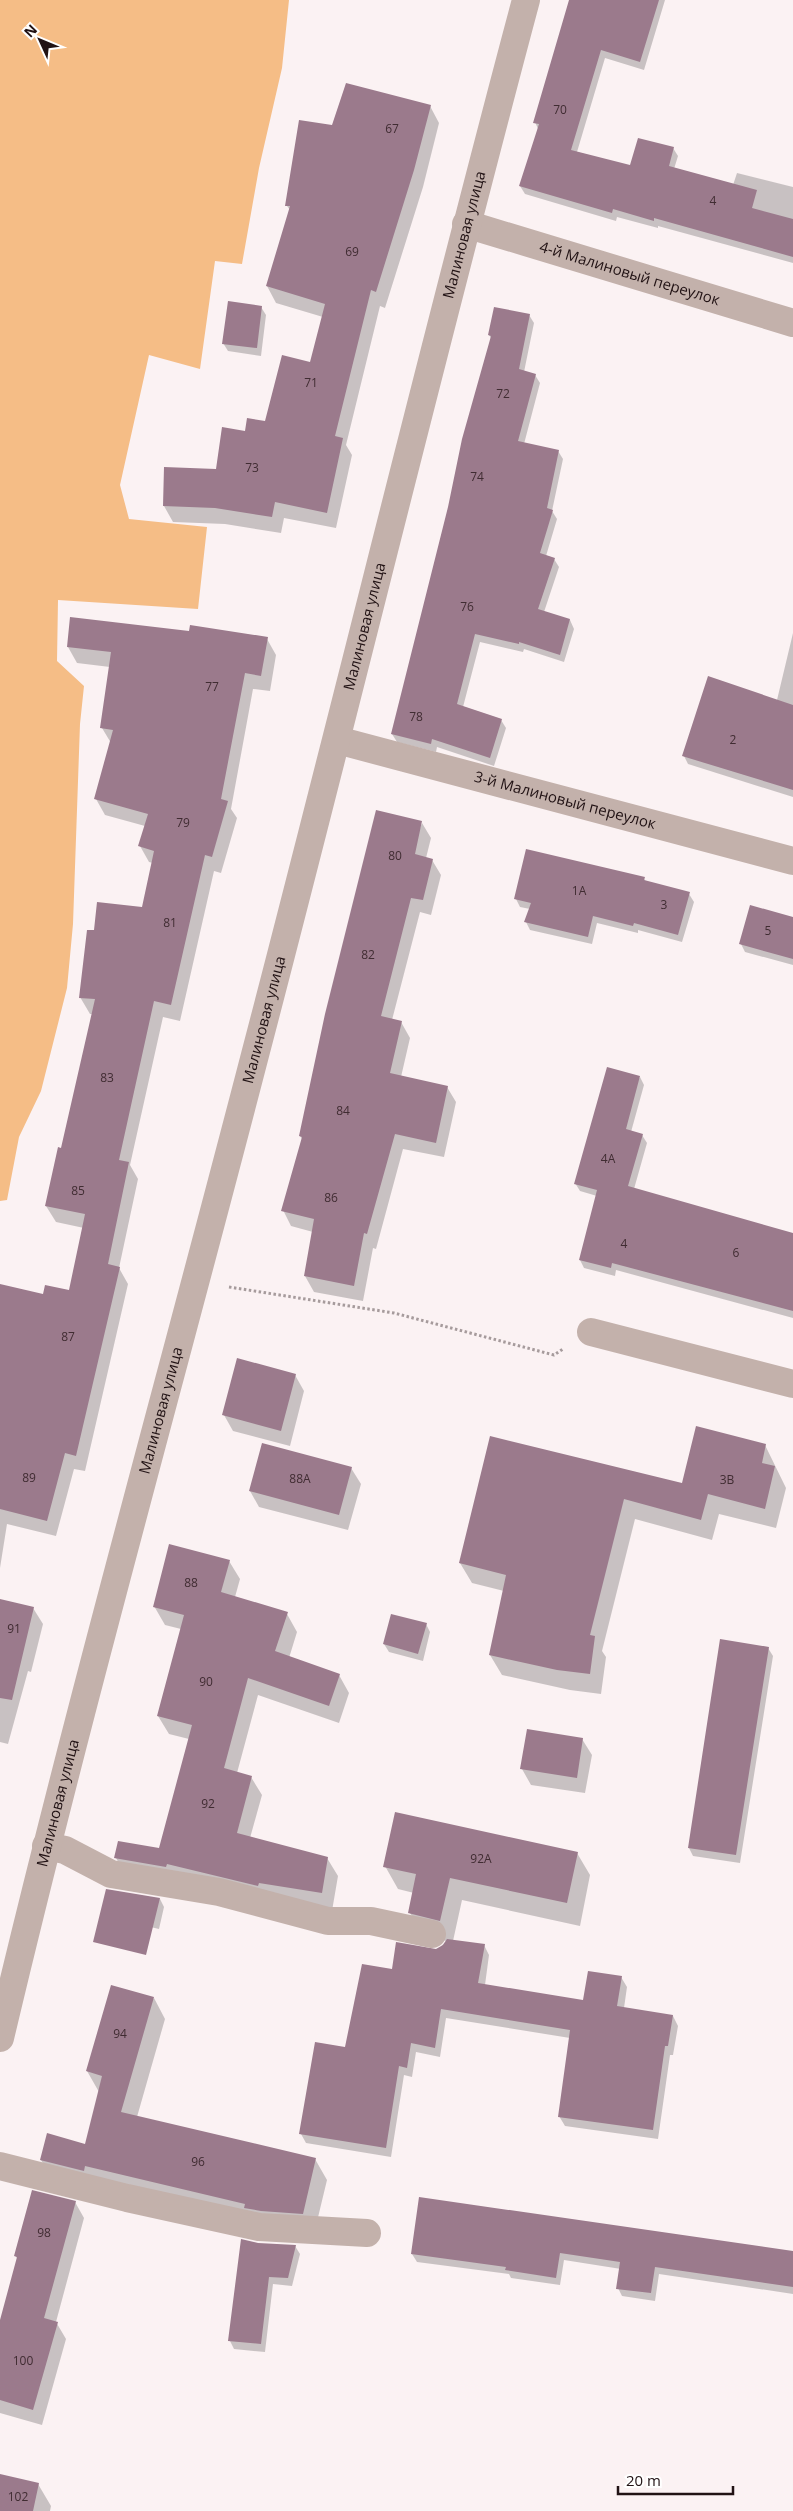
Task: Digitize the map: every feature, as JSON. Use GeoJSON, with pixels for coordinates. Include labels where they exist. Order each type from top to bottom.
{"type":"FeatureCollection","features":[{"type":"Feature","properties":{"kind":"street","name":"Малиновая улица"},"geometry":{"type":"LineString","coordinates":[[0,2038],[46,1846],[196,1282],[337,740],[466,224],[526,0]]}},
{"type":"Feature","properties":{"kind":"street","name":"4-й Малиновый переулок"},"geometry":{"type":"LineString","coordinates":[[466,224],[793,323]]}},
{"type":"Feature","properties":{"kind":"street","name":"3-й Малиновый переулок"},"geometry":{"type":"LineString","coordinates":[[337,740],[793,861]]}},
{"type":"Feature","properties":{"kind":"street"},"geometry":{"type":"LineString","coordinates":[[591,1332],[793,1384]]}},
{"type":"Feature","properties":{"kind":"street"},"geometry":{"type":"LineString","coordinates":[[46,1846],[65,1850],[112,1874],[219,1892],[328,1920],[371,1921],[432,1934]]}},
{"type":"Feature","properties":{"kind":"street"},"geometry":{"type":"LineString","coordinates":[[0,2166],[127,2198],[259,2227],[367,2233]]}},
{"type":"Feature","properties":{"kind":"path"},"geometry":{"type":"LineString","coordinates":[[196,1282],[394,1312],[554,1355],[591,1332]]}},
{"type":"Feature","properties":{"kind":"shaded area"},"geometry":{"type":"Polygon","coordinates":[[[0,0],[289,0],[282,68],[259,168],[242,264],[215,261],[200,369],[149,355],[120,485],[129,519],[207,527],[198,609],[58,600],[57,661],[84,686],[80,724],[73,924],[67,988],[41,1091],[19,1137],[7,1200],[0,1201],[0,0]]]}},
{"type":"Feature","properties":{"kind":"building"},"geometry":{"type":"Polygon","coordinates":[[[569,0],[659,0],[640,62],[601,50],[571,150],[630,165],[638,138],[674,147],[669,166],[757,190],[752,208],[793,219],[793,257],[654,218],[654,221],[613,209],[612,213],[519,186],[539,124],[533,123],[569,0]]]}},
{"type":"Feature","properties":{"kind":"building"},"geometry":{"type":"Polygon","coordinates":[[[346,83],[431,105],[414,170],[376,292],[371,290],[335,436],[343,438],[327,513],[275,502],[272,517],[215,508],[163,506],[164,467],[216,469],[222,427],[245,431],[247,418],[265,421],[282,355],[310,362],[325,304],[266,286],[290,206],[285,206],[299,120],[332,125],[346,83]]]}},
{"type":"Feature","properties":{"kind":"building"},"geometry":{"type":"Polygon","coordinates":[[[228,301],[262,306],[257,348],[222,344],[228,301]]]}},
{"type":"Feature","properties":{"kind":"building"},"geometry":{"type":"Polygon","coordinates":[[[494,307],[530,314],[519,369],[536,374],[518,441],[559,450],[547,508],[553,510],[540,553],[555,558],[538,609],[570,619],[560,655],[519,642],[519,644],[475,634],[457,704],[502,719],[490,758],[432,739],[431,744],[391,734],[448,507],[462,439],[491,336],[488,335],[494,307]]]}},
{"type":"Feature","properties":{"kind":"building"},"geometry":{"type":"Polygon","coordinates":[[[70,617],[189,631],[190,625],[268,637],[261,676],[245,673],[221,799],[228,801],[212,857],[205,855],[171,1005],[154,1001],[119,1160],[129,1162],[108,1264],[120,1267],[76,1456],[65,1453],[47,1521],[0,1509],[0,1284],[43,1294],[45,1285],[69,1290],[85,1214],[45,1206],[58,1147],[61,1148],[95,999],[79,998],[87,930],[94,930],[97,902],[142,907],[154,851],[138,846],[148,814],[94,799],[113,730],[100,728],[111,652],[67,647],[70,617]]]}},
{"type":"Feature","properties":{"kind":"building"},"geometry":{"type":"Polygon","coordinates":[[[708,676],[793,705],[793,790],[682,756],[708,676]]]}},
{"type":"Feature","properties":{"kind":"building"},"geometry":{"type":"Polygon","coordinates":[[[376,810],[422,821],[415,854],[433,859],[423,900],[411,898],[381,1016],[402,1021],[390,1073],[448,1086],[436,1143],[395,1134],[367,1234],[364,1233],[354,1286],[304,1276],[314,1219],[281,1211],[302,1137],[299,1136],[325,1014],[376,810]]]}},
{"type":"Feature","properties":{"kind":"building"},"geometry":{"type":"Polygon","coordinates":[[[526,849],[645,877],[644,880],[690,892],[678,935],[634,923],[633,926],[593,916],[588,937],[524,922],[531,903],[514,899],[526,849]]]}},
{"type":"Feature","properties":{"kind":"building"},"geometry":{"type":"Polygon","coordinates":[[[750,905],[793,917],[793,959],[739,944],[750,905]]]}},
{"type":"Feature","properties":{"kind":"building"},"geometry":{"type":"Polygon","coordinates":[[[607,1067],[640,1076],[626,1129],[643,1134],[628,1186],[793,1233],[793,1311],[612,1263],[611,1268],[579,1260],[597,1190],[574,1184],[607,1067]]]}},
{"type":"Feature","properties":{"kind":"building"},"geometry":{"type":"Polygon","coordinates":[[[237,1358],[296,1374],[281,1431],[222,1415],[237,1358]]]}},
{"type":"Feature","properties":{"kind":"building"},"geometry":{"type":"Polygon","coordinates":[[[696,1426],[766,1444],[762,1463],[775,1466],[765,1509],[708,1494],[701,1520],[624,1499],[590,1635],[595,1636],[590,1674],[557,1670],[489,1655],[506,1575],[459,1563],[490,1436],[682,1483],[696,1426]]]}},
{"type":"Feature","properties":{"kind":"building"},"geometry":{"type":"Polygon","coordinates":[[[262,1443],[352,1467],[339,1515],[249,1491],[262,1443]]]}},
{"type":"Feature","properties":{"kind":"building"},"geometry":{"type":"Polygon","coordinates":[[[169,1544],[230,1560],[221,1592],[288,1612],[275,1651],[340,1674],[329,1706],[248,1678],[224,1768],[252,1776],[237,1833],[328,1857],[322,1893],[259,1883],[258,1886],[167,1864],[166,1867],[114,1858],[118,1841],[159,1848],[192,1725],[157,1716],[184,1615],[153,1607],[169,1544]]]}},
{"type":"Feature","properties":{"kind":"building"},"geometry":{"type":"Polygon","coordinates":[[[0,1599],[34,1607],[12,1700],[0,1698],[0,1599]]]}},
{"type":"Feature","properties":{"kind":"building"},"geometry":{"type":"Polygon","coordinates":[[[391,1614],[427,1623],[418,1654],[383,1644],[391,1614]]]}},
{"type":"Feature","properties":{"kind":"building"},"geometry":{"type":"Polygon","coordinates":[[[720,1639],[769,1647],[736,1855],[688,1848],[720,1639]]]}},
{"type":"Feature","properties":{"kind":"building"},"geometry":{"type":"Polygon","coordinates":[[[527,1729],[583,1738],[577,1778],[520,1769],[527,1729]]]}},
{"type":"Feature","properties":{"kind":"building"},"geometry":{"type":"Polygon","coordinates":[[[395,1812],[578,1852],[567,1903],[450,1878],[440,1921],[408,1913],[416,1874],[383,1867],[395,1812]]]}},
{"type":"Feature","properties":{"kind":"building"},"geometry":{"type":"Polygon","coordinates":[[[106,1889],[160,1898],[146,1955],[93,1942],[106,1889]]]}},
{"type":"Feature","properties":{"kind":"building"},"geometry":{"type":"Polygon","coordinates":[[[447,1939],[485,1944],[478,1983],[583,2000],[588,1971],[622,1976],[617,2006],[673,2015],[668,2046],[665,2046],[653,2130],[558,2117],[570,2030],[441,2009],[435,2048],[411,2043],[407,2068],[399,2066],[386,2148],[299,2134],[315,2042],[345,2047],[362,1964],[392,1969],[396,1942],[436,1949],[443,1945],[447,1939]]]}},
{"type":"Feature","properties":{"kind":"building"},"geometry":{"type":"Polygon","coordinates":[[[111,1985],[154,1997],[121,2112],[316,2158],[303,2214],[244,2208],[245,2204],[85,2166],[84,2171],[40,2160],[47,2133],[85,2144],[102,2076],[86,2071],[111,1985]]]}},
{"type":"Feature","properties":{"kind":"building"},"geometry":{"type":"Polygon","coordinates":[[[32,2190],[76,2201],[44,2318],[58,2322],[33,2410],[0,2400],[0,2320],[17,2257],[14,2256],[32,2190]]]}},
{"type":"Feature","properties":{"kind":"building"},"geometry":{"type":"Polygon","coordinates":[[[419,2197],[793,2251],[793,2287],[655,2267],[651,2293],[616,2289],[620,2262],[560,2253],[556,2278],[505,2270],[506,2267],[411,2254],[419,2197]]]}},
{"type":"Feature","properties":{"kind":"building"},"geometry":{"type":"Polygon","coordinates":[[[241,2239],[258,2243],[296,2245],[288,2278],[269,2277],[261,2344],[228,2341],[241,2239]]]}},
{"type":"Feature","properties":{"kind":"building"},"geometry":{"type":"Polygon","coordinates":[[[0,2474],[39,2483],[33,2511],[0,2511],[0,2474]]]}}]}
